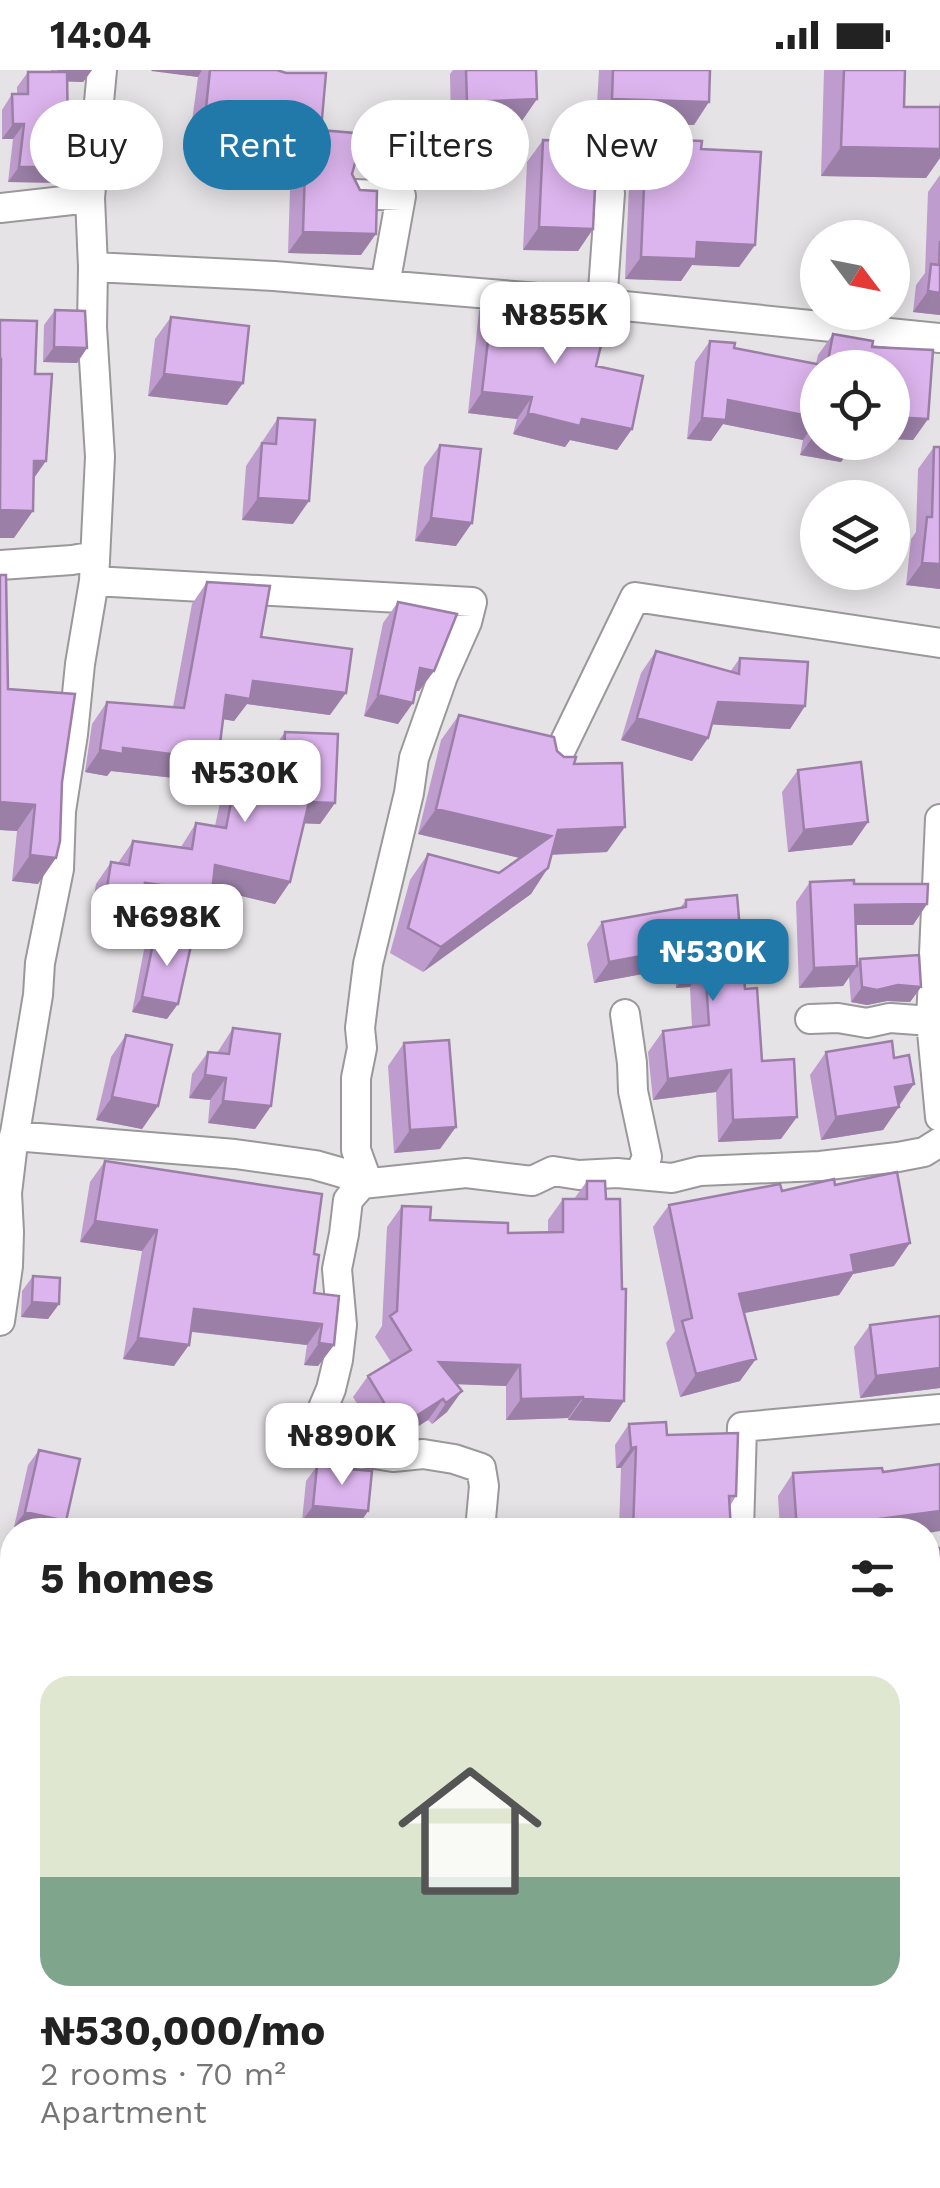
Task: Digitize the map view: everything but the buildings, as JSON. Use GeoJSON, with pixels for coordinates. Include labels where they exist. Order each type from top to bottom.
{"type":"FeatureCollection","features":[{"type":"Feature","properties":{"kind":"street"},"geometry":{"type":"LineString","coordinates":[[0,1321],[8,1266],[8,1193],[14,1136],[40,963],[59,869],[63,796],[94,569],[100,457],[90,198],[102,70]]}},
{"type":"Feature","properties":{"kind":"street"},"geometry":{"type":"LineString","coordinates":[[602,304],[610,193]]}},
{"type":"Feature","properties":{"kind":"street"},"geometry":{"type":"LineString","coordinates":[[354,194],[401,196],[386,285]]}},
{"type":"Feature","properties":{"kind":"street"},"geometry":{"type":"LineString","coordinates":[[0,208],[90,198]]}},
{"type":"Feature","properties":{"kind":"street"},"geometry":{"type":"LineString","coordinates":[[93,267],[386,285],[940,338]]}},
{"type":"Feature","properties":{"kind":"street"},"geometry":{"type":"LineString","coordinates":[[0,565],[72,560],[94,569],[472,602],[468,622],[414,758],[368,964],[356,1078],[356,1150],[365,1183]]}},
{"type":"Feature","properties":{"kind":"street"},"geometry":{"type":"LineString","coordinates":[[553,766],[635,598],[940,642]]}},
{"type":"Feature","properties":{"kind":"street"},"geometry":{"type":"LineString","coordinates":[[940,819],[931,1021],[940,1117]]}},
{"type":"Feature","properties":{"kind":"street"},"geometry":{"type":"LineString","coordinates":[[625,1014],[633,1091],[647,1156],[639,1175]]}},
{"type":"Feature","properties":{"kind":"street"},"geometry":{"type":"LineString","coordinates":[[810,1019],[931,1021]]}},
{"type":"Feature","properties":{"kind":"street"},"geometry":{"type":"LineString","coordinates":[[14,1136],[235,1154],[315,1165],[365,1183],[466,1173],[532,1181],[553,1170],[579,1176],[617,1173],[672,1178],[700,1171],[820,1166],[898,1157],[924,1152],[940,1142]]}},
{"type":"Feature","properties":{"kind":"street"},"geometry":{"type":"LineString","coordinates":[[365,1183],[348,1200],[336,1269],[342,1324],[331,1389],[323,1408],[330,1447],[393,1458],[423,1454],[480,1468],[484,1486],[481,1518]]}},
{"type":"Feature","properties":{"kind":"street"},"geometry":{"type":"LineString","coordinates":[[739,1518],[742,1428],[940,1409]]}}]}
